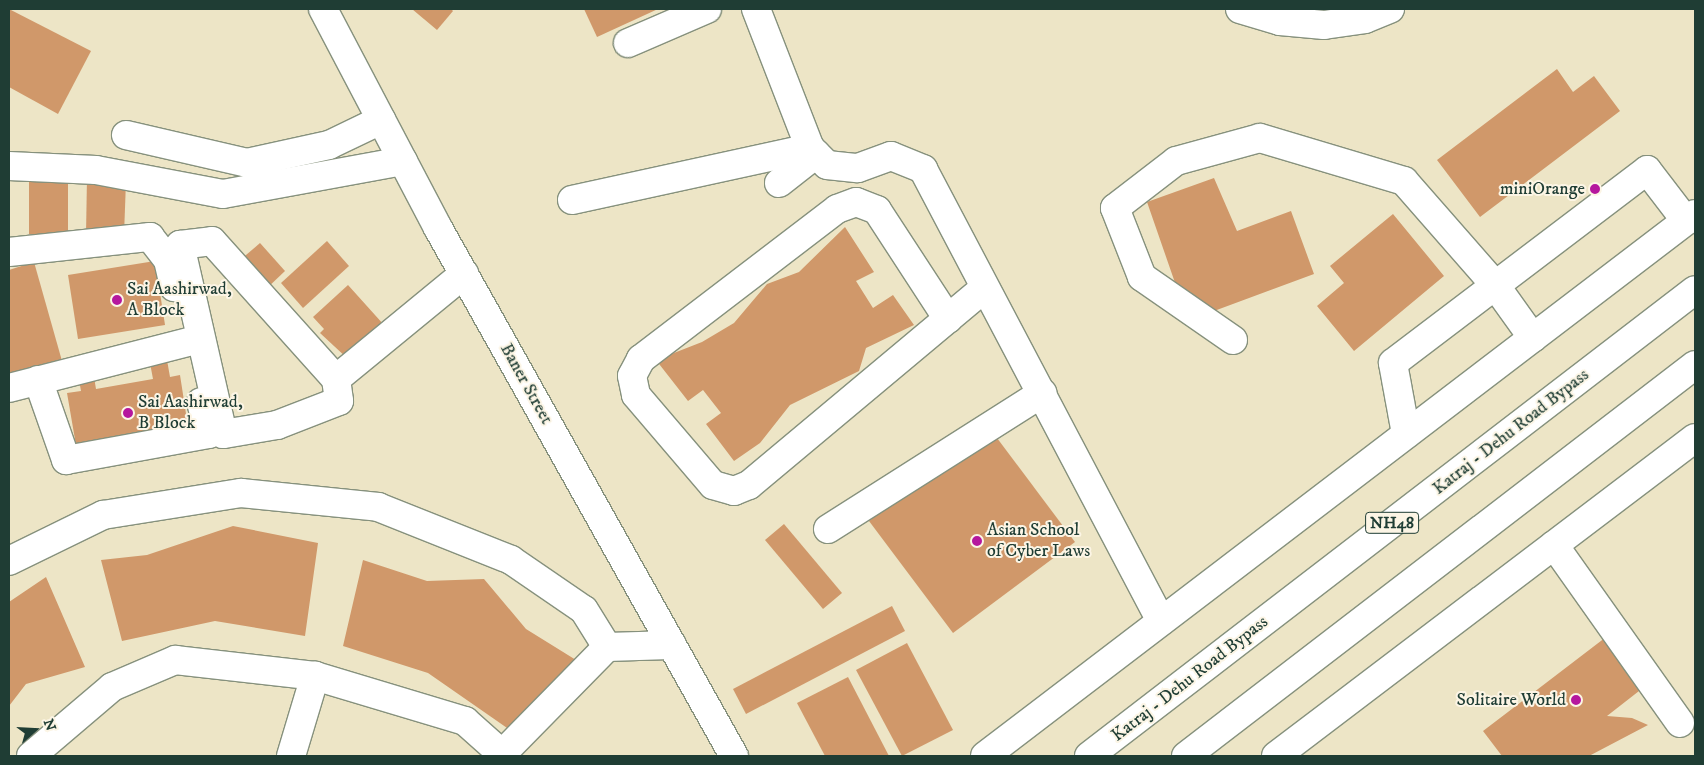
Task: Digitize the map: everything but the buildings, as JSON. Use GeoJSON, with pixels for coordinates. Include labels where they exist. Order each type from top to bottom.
{"type":"FeatureCollection","features":[{"type":"Feature","properties":{"kind":"main road","name":"Baner Street"},"geometry":{"type":"LineString","coordinates":[[322,9],[464,274],[734,756]]}},
{"type":"Feature","properties":{"kind":"main road"},"geometry":{"type":"LineString","coordinates":[[628,43],[707,9]]}},
{"type":"Feature","properties":{"kind":"main road"},"geometry":{"type":"LineString","coordinates":[[756,9],[813,151],[827,165],[858,168],[891,156],[923,169],[1161,621]]}},
{"type":"Feature","properties":{"kind":"main road"},"geometry":{"type":"LineString","coordinates":[[1240,9],[1280,21],[1324,26],[1365,19],[1390,9]]}},
{"type":"Feature","properties":{"kind":"main road"},"geometry":{"type":"LineString","coordinates":[[126,135],[247,163],[329,146],[381,120]]}},
{"type":"Feature","properties":{"kind":"main road"},"geometry":{"type":"LineString","coordinates":[[1233,340],[1142,277],[1115,208],[1176,161],[1260,138],[1404,181],[1495,285],[1533,338]]}},
{"type":"Feature","properties":{"kind":"main road"},"geometry":{"type":"LineString","coordinates":[[779,183],[813,151]]}},
{"type":"Feature","properties":{"kind":"main road"},"geometry":{"type":"LineString","coordinates":[[572,200],[813,151]]}},
{"type":"Feature","properties":{"kind":"main road"},"geometry":{"type":"LineString","coordinates":[[9,166],[96,170],[223,194],[403,161]]}},
{"type":"Feature","properties":{"kind":"main road"},"geometry":{"type":"LineString","coordinates":[[985,756],[1691,218],[1646,170],[1393,363],[1406,434]]}},
{"type":"Feature","properties":{"kind":"main road"},"geometry":{"type":"LineString","coordinates":[[948,319],[877,210],[856,202],[837,209],[641,359],[632,376],[636,394],[713,485],[734,491],[749,485],[948,319],[985,288]]}},
{"type":"Feature","properties":{"kind":"main road"},"geometry":{"type":"LineString","coordinates":[[9,252],[150,236],[168,260],[209,434],[66,460],[38,380]]}},
{"type":"Feature","properties":{"kind":"main road"},"geometry":{"type":"LineString","coordinates":[[212,241],[336,379],[339,401],[278,425],[224,434],[180,245],[212,241]]}},
{"type":"Feature","properties":{"kind":"main road"},"geometry":{"type":"LineString","coordinates":[[336,379],[464,274]]}},
{"type":"Feature","properties":{"kind":"main road","name":"Katraj - Dehu Road Bypass"},"geometry":{"type":"LineString","coordinates":[[1089,756],[1695,290]]}},
{"type":"Feature","properties":{"kind":"main road"},"geometry":{"type":"LineString","coordinates":[[9,388],[188,342]]}},
{"type":"Feature","properties":{"kind":"main road"},"geometry":{"type":"LineString","coordinates":[[1186,756],[1695,365]]}},
{"type":"Feature","properties":{"kind":"main road"},"geometry":{"type":"LineString","coordinates":[[828,529],[1042,392]]}},
{"type":"Feature","properties":{"kind":"main road"},"geometry":{"type":"LineString","coordinates":[[1276,756],[1695,438]]}},
{"type":"Feature","properties":{"kind":"main road"},"geometry":{"type":"LineString","coordinates":[[9,561],[103,515],[241,493],[378,507],[511,560],[584,610],[607,647]]}},
{"type":"Feature","properties":{"kind":"main road"},"geometry":{"type":"LineString","coordinates":[[1554,545],[1680,723]]}},
{"type":"Feature","properties":{"kind":"main road"},"geometry":{"type":"LineString","coordinates":[[31,756],[112,687],[175,660],[315,676],[465,721],[502,754],[607,647],[672,646]]}},
{"type":"Feature","properties":{"kind":"main road"},"geometry":{"type":"LineString","coordinates":[[292,756],[315,676]]}},
{"type":"Feature","properties":{"kind":"place","name":"miniOrange"},"geometry":{"type":"Point","coordinates":[1595,189]}},
{"type":"Feature","properties":{"kind":"place","name":"Sai Aashirwad, A Block"},"geometry":{"type":"Point","coordinates":[117,300]}},
{"type":"Feature","properties":{"kind":"place","name":"Sai Aashirwad, B Block"},"geometry":{"type":"Point","coordinates":[128,413]}},
{"type":"Feature","properties":{"kind":"place","name":"Asian School of Cyber Laws"},"geometry":{"type":"Point","coordinates":[977,541]}},
{"type":"Feature","properties":{"kind":"place","name":"Solitaire World"},"geometry":{"type":"Point","coordinates":[1576,700]}}]}
